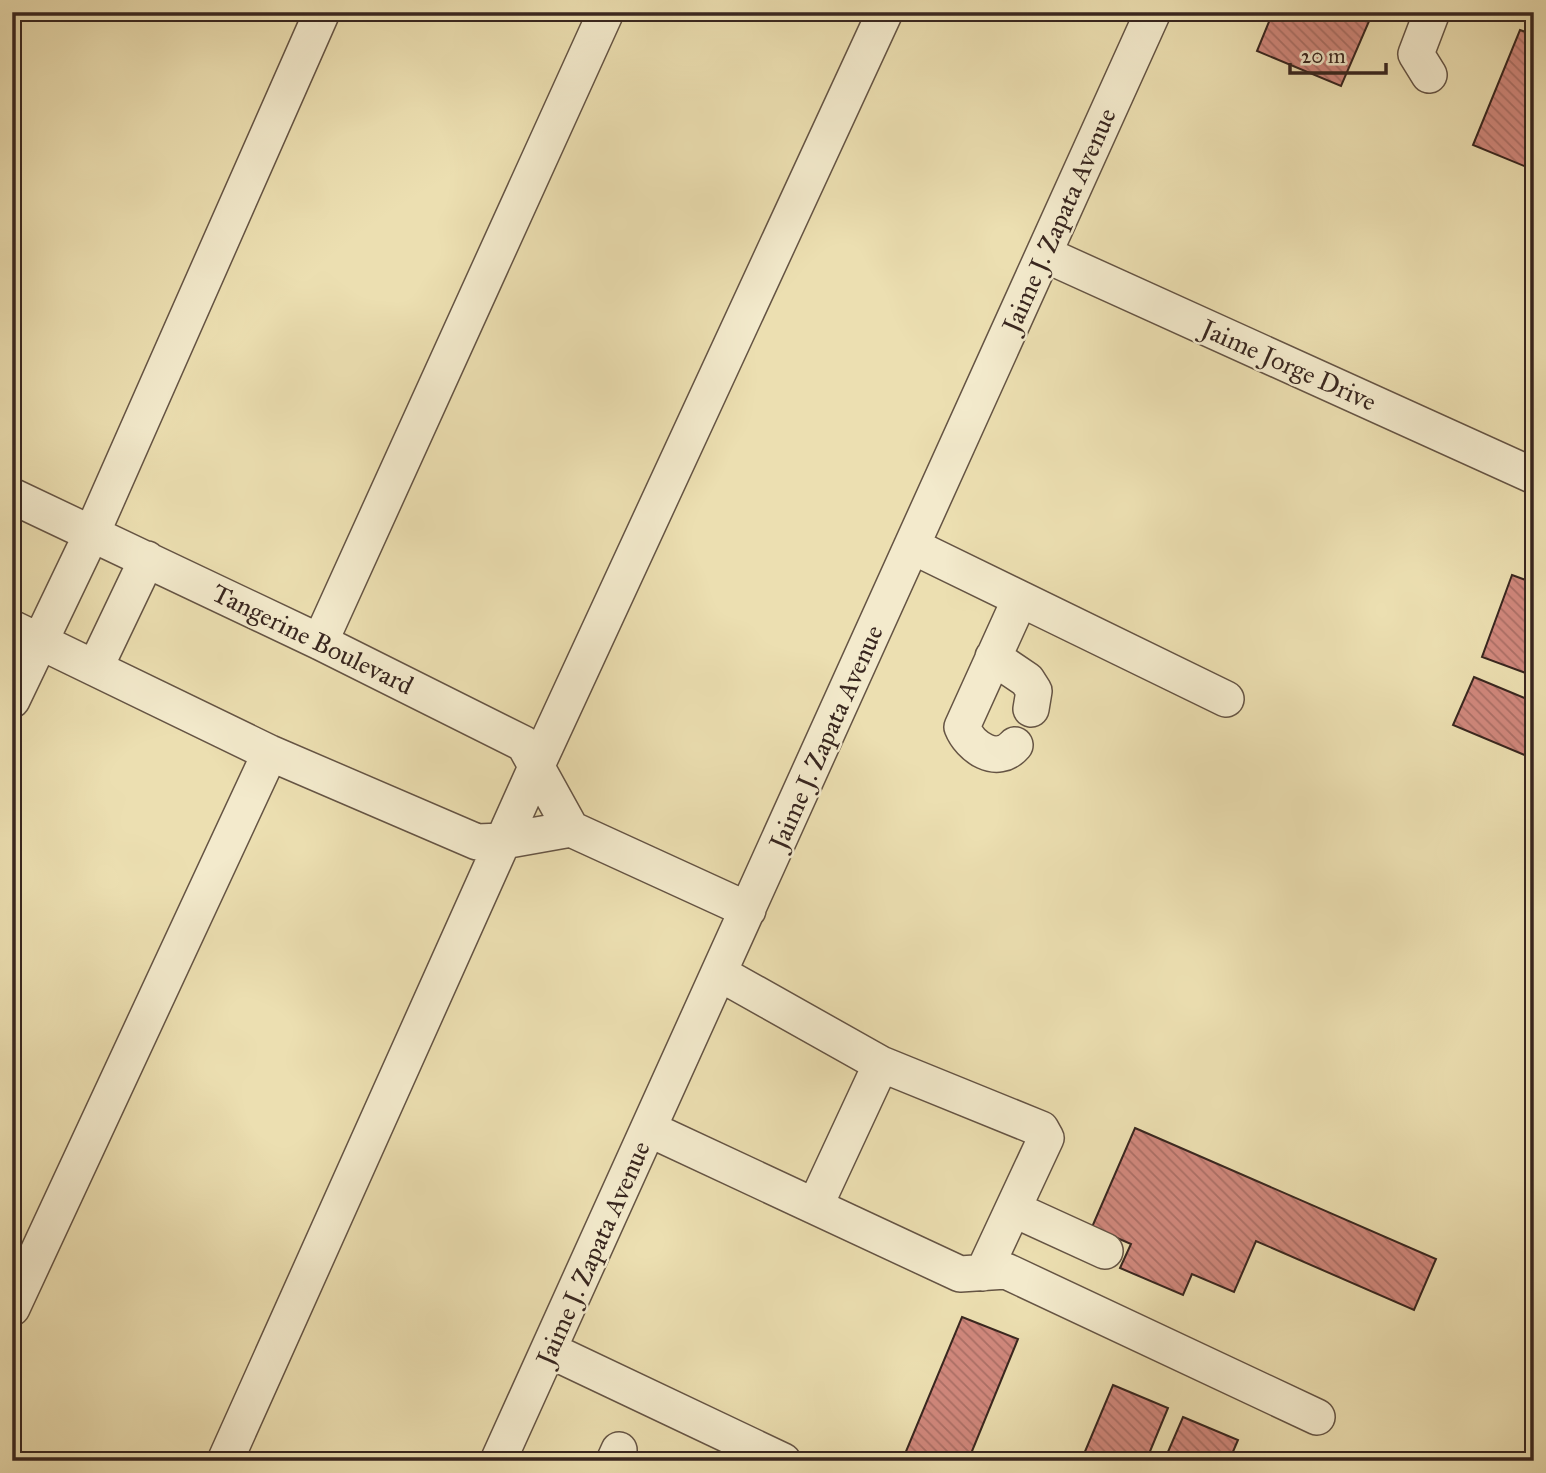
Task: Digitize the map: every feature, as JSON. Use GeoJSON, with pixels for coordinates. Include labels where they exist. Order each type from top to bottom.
{"type":"FeatureCollection","features":[{"type":"Feature","properties":{"kind":"street"},"geometry":{"type":"LineString","coordinates":[[12,700],[26,634],[92,533],[322,12]]}},
{"type":"Feature","properties":{"kind":"street"},"geometry":{"type":"LineString","coordinates":[[320,642],[606,12]]}},
{"type":"Feature","properties":{"kind":"street"},"geometry":{"type":"LineString","coordinates":[[225,1461],[537,765],[885,12]]}},
{"type":"Feature","properties":{"kind":"street","name":"Jaime J. Zapata Avenue"},"geometry":{"type":"LineString","coordinates":[[498,1461],[1153,12]]}},
{"type":"Feature","properties":{"kind":"street"},"geometry":{"type":"LineString","coordinates":[[1429,75],[1416,54],[1432,12]]}},
{"type":"Feature","properties":{"kind":"street","name":"Jaime Jorge Drive"},"geometry":{"type":"LineString","coordinates":[[1044,254],[1534,476]]}},
{"type":"Feature","properties":{"kind":"street","name":"Tangerine Boulevard"},"geometry":{"type":"LineString","coordinates":[[12,496],[320,642],[524,744],[571,829]]}},
{"type":"Feature","properties":{"kind":"street"},"geometry":{"type":"LineString","coordinates":[[912,547],[1226,699]]}},
{"type":"Feature","properties":{"kind":"street"},"geometry":{"type":"LineString","coordinates":[[95,668],[147,559]]}},
{"type":"Feature","properties":{"kind":"street"},"geometry":{"type":"LineString","coordinates":[[1014,745],[1010,751],[994,754],[979,750],[967,738],[962,727],[1020,599]]}},
{"type":"Feature","properties":{"kind":"street"},"geometry":{"type":"LineString","coordinates":[[26,634],[270,753],[477,842],[503,841],[571,829],[748,910]]}},
{"type":"Feature","properties":{"kind":"street"},"geometry":{"type":"LineString","coordinates":[[993,657],[1027,680],[1034,691],[1031,709]]}},
{"type":"Feature","properties":{"kind":"street"},"geometry":{"type":"LineString","coordinates":[[12,1308],[270,753]]}},
{"type":"Feature","properties":{"kind":"street"},"geometry":{"type":"LineString","coordinates":[[719,973],[881,1064],[1041,1129],[1046,1138],[983,1273]]}},
{"type":"Feature","properties":{"kind":"street"},"geometry":{"type":"LineString","coordinates":[[815,1206],[881,1064]]}},
{"type":"Feature","properties":{"kind":"street"},"geometry":{"type":"LineString","coordinates":[[649,1129],[960,1274],[1006,1271],[1317,1417]]}},
{"type":"Feature","properties":{"kind":"street"},"geometry":{"type":"LineString","coordinates":[[1013,1209],[1105,1251]]}},
{"type":"Feature","properties":{"kind":"street"},"geometry":{"type":"LineString","coordinates":[[549,1350],[783,1461]]}},
{"type":"Feature","properties":{"kind":"building"},"geometry":{"type":"Polygon","coordinates":[[[1273,12],[1373,12],[1341,86],[1257,51],[1273,12]]]}},
{"type":"Feature","properties":{"kind":"building"},"geometry":{"type":"Polygon","coordinates":[[[1514,12],[1534,12],[1534,21],[1514,12]]]}},
{"type":"Feature","properties":{"kind":"building"},"geometry":{"type":"Polygon","coordinates":[[[1520,30],[1534,35],[1534,170],[1473,145],[1520,30]]]}},
{"type":"Feature","properties":{"kind":"building"},"geometry":{"type":"Polygon","coordinates":[[[1512,575],[1534,583],[1534,676],[1482,657],[1512,575]]]}},
{"type":"Feature","properties":{"kind":"building"},"geometry":{"type":"Polygon","coordinates":[[[1474,677],[1534,702],[1534,759],[1453,725],[1474,677]]]}},
{"type":"Feature","properties":{"kind":"building"},"geometry":{"type":"Polygon","coordinates":[[[1135,1128],[1436,1259],[1414,1310],[1256,1241],[1234,1292],[1192,1274],[1183,1295],[1120,1268],[1131,1244],[1092,1227],[1135,1128]]]}},
{"type":"Feature","properties":{"kind":"building"},"geometry":{"type":"Polygon","coordinates":[[[962,1317],[1018,1339],[968,1461],[902,1461],[962,1317]]]}},
{"type":"Feature","properties":{"kind":"building"},"geometry":{"type":"Polygon","coordinates":[[[1113,1385],[1168,1408],[1146,1461],[1081,1461],[1113,1385]]]}},
{"type":"Feature","properties":{"kind":"building"},"geometry":{"type":"Polygon","coordinates":[[[1183,1417],[1238,1440],[1229,1461],[1164,1461],[1183,1417]]]}}]}
